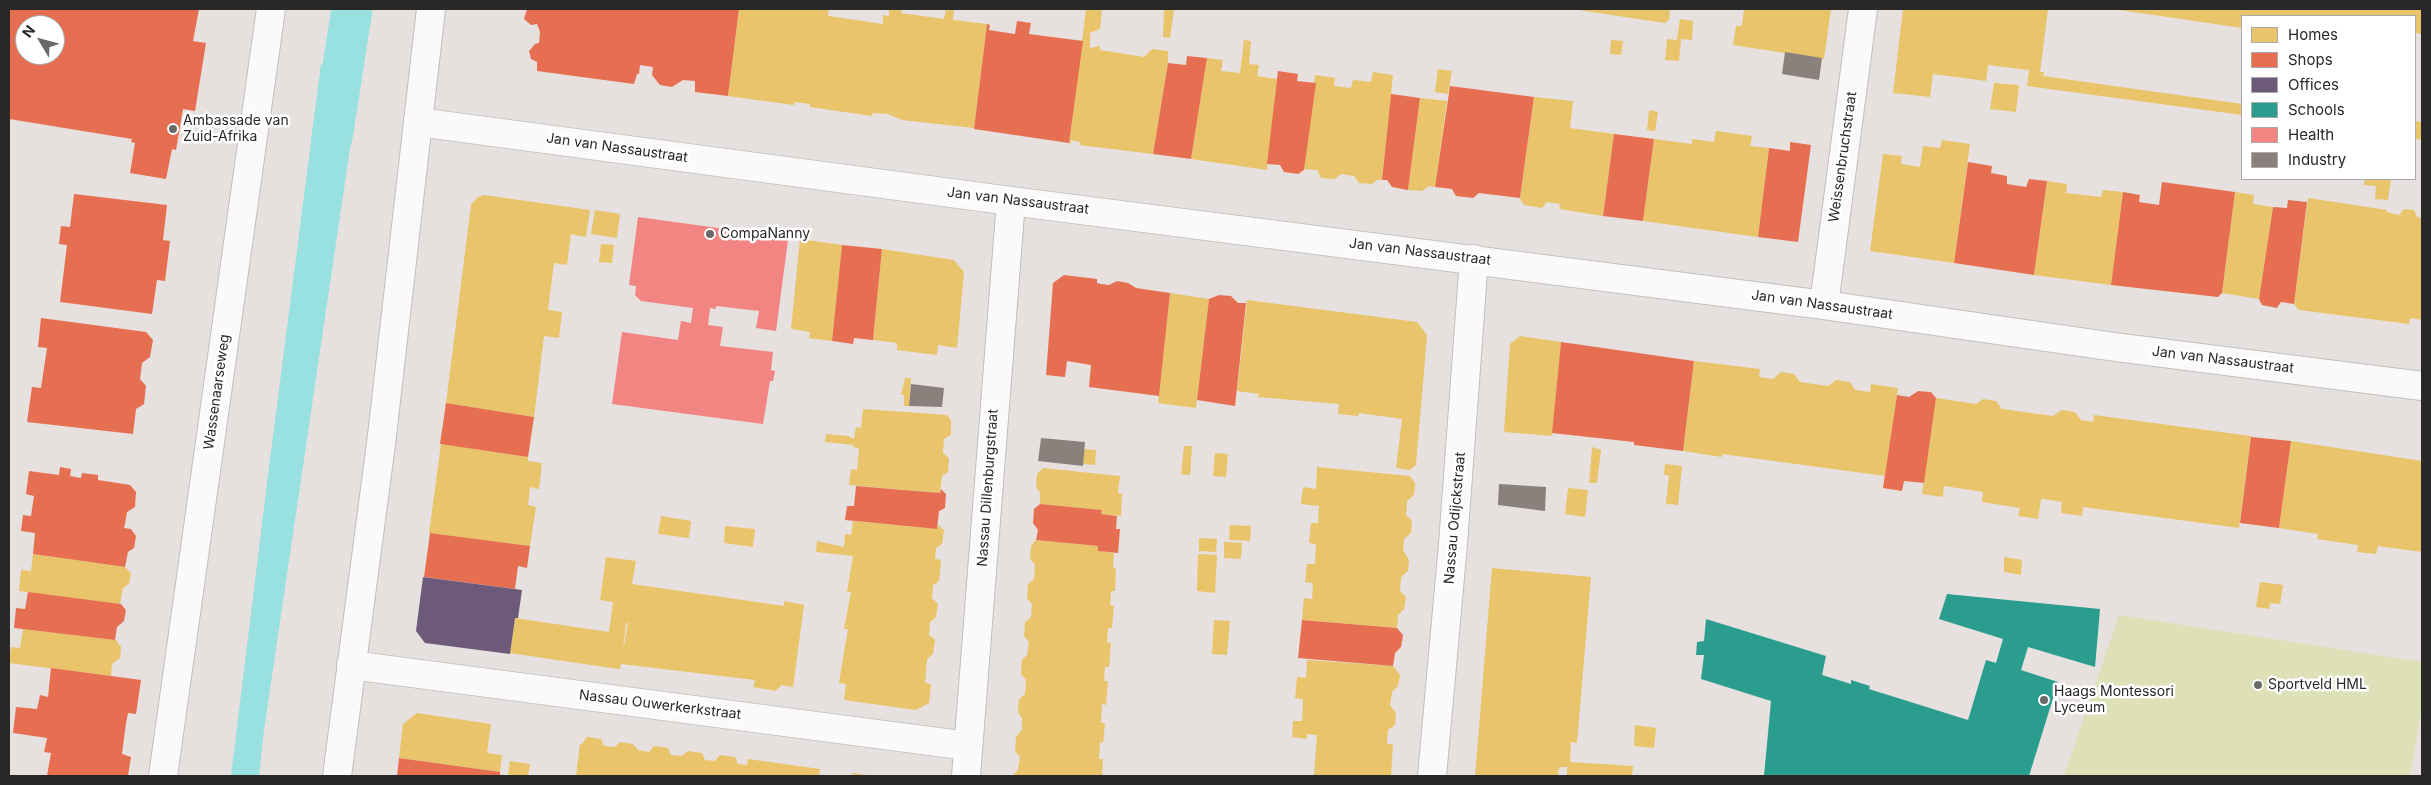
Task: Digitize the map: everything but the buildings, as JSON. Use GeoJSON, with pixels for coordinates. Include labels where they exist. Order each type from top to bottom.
{"type":"FeatureCollection","features":[{"type":"Feature","properties":{"kind":"street","name":"Wassenaarseweg"},"geometry":{"type":"LineString","coordinates":[[163,776],[271,9]]}},
{"type":"Feature","properties":{"kind":"street"},"geometry":{"type":"LineString","coordinates":[[337,776],[380,444],[431,9]]}},
{"type":"Feature","properties":{"kind":"street","name":"Weissenbruchstraat"},"geometry":{"type":"LineString","coordinates":[[1824,305],[1863,9]]}},
{"type":"Feature","properties":{"kind":"street","name":"Jan van Nassaustraat"},"geometry":{"type":"LineString","coordinates":[[418,122],[1824,305],[2115,347],[2422,386]]}},
{"type":"Feature","properties":{"kind":"street","name":"Nassau Dillenburgstraat"},"geometry":{"type":"LineString","coordinates":[[966,776],[1011,200]]}},
{"type":"Feature","properties":{"kind":"street","name":"Nassau Odijckstraat"},"geometry":{"type":"LineString","coordinates":[[1432,776],[1453,544],[1474,259]]}},
{"type":"Feature","properties":{"kind":"street","name":"Nassau Ouwerkerkstraat"},"geometry":{"type":"LineString","coordinates":[[351,665],[968,746]]}},
{"type":"Feature","properties":{"kind":"green space","name":"Sportveld HML"},"geometry":{"type":"Polygon","coordinates":[[[2119,615],[2422,662],[2422,709],[2410,776],[2064,776],[2119,615]]]}},
{"type":"Feature","properties":{"kind":"water"},"geometry":{"type":"Polygon","coordinates":[[[321,64],[357,96],[353,128],[264,730],[259,776],[231,776],[268,475],[321,64]]]}},
{"type":"Feature","properties":{"kind":"waterway"},"geometry":{"type":"LineString","coordinates":[[332,137],[352,9]]}},
{"type":"Feature","properties":{"kind":"place","name":"Ambassade van Zuid-Afrika"},"geometry":{"type":"Point","coordinates":[173,129]}},
{"type":"Feature","properties":{"kind":"place","name":"CompaNanny"},"geometry":{"type":"Point","coordinates":[710,234]}},
{"type":"Feature","properties":{"kind":"place","name":"Sportveld HML"},"geometry":{"type":"Point","coordinates":[2258,685]}},
{"type":"Feature","properties":{"kind":"place","name":"Haags Montessori Lyceum"},"geometry":{"type":"Point","coordinates":[2044,700]}}]}
